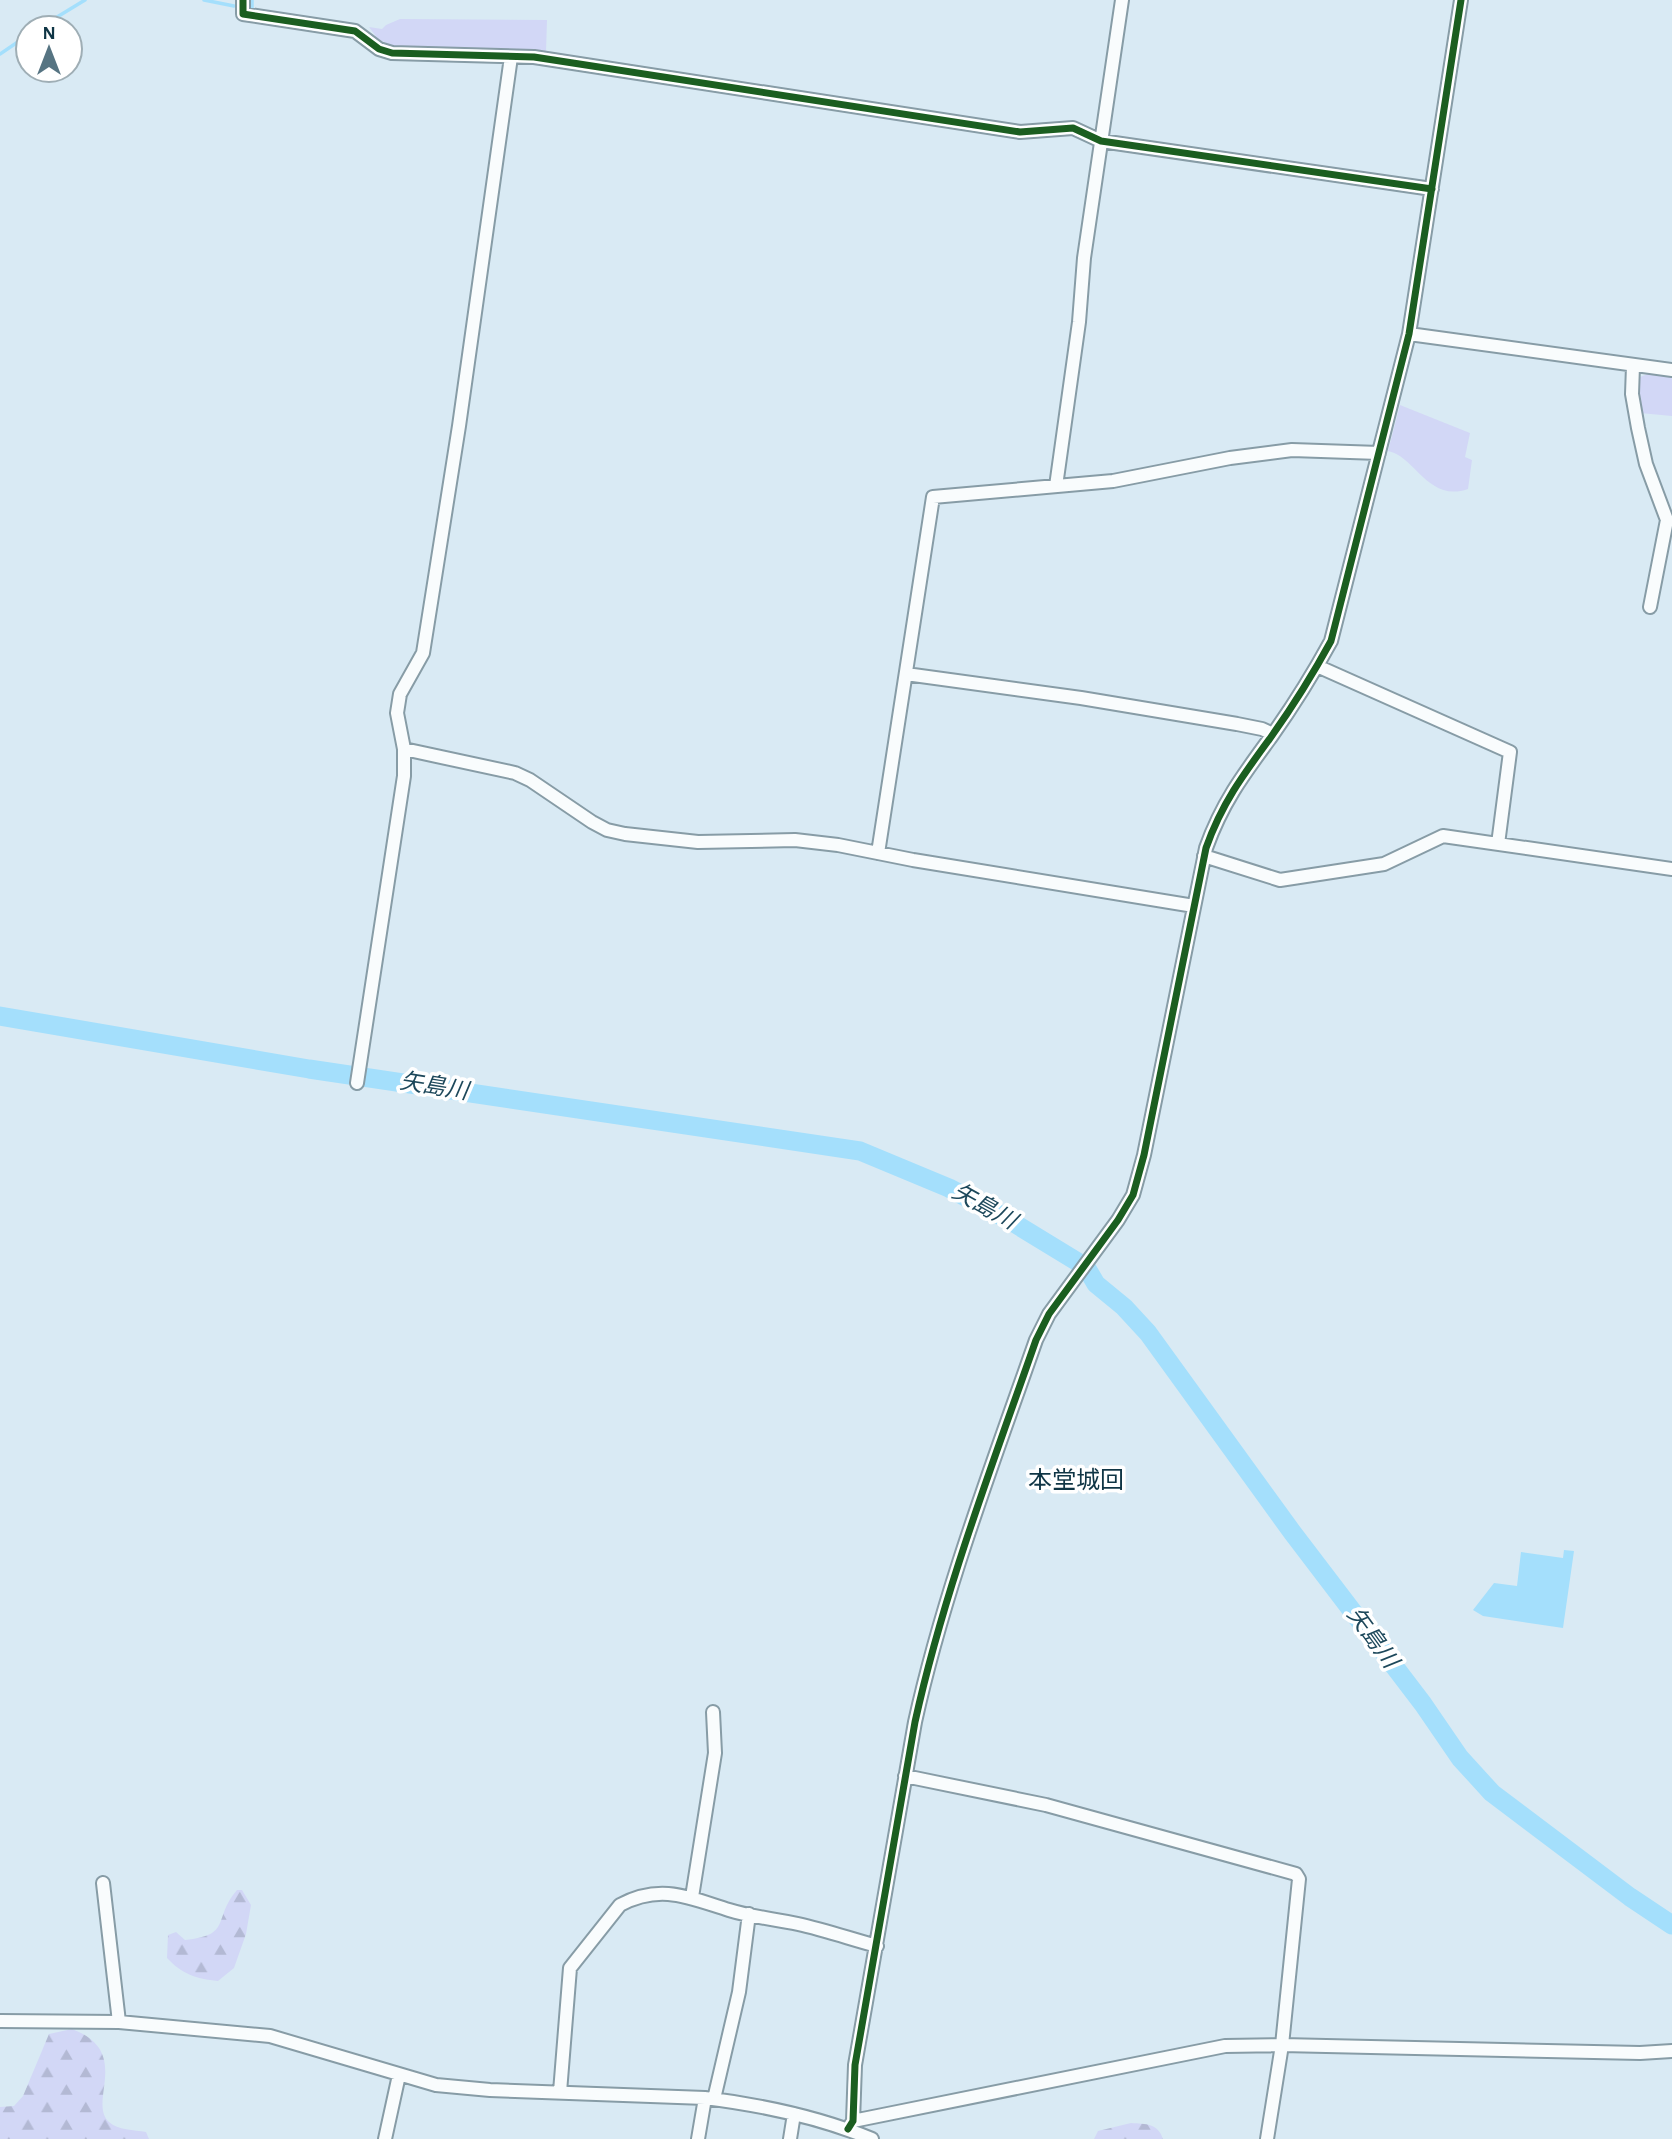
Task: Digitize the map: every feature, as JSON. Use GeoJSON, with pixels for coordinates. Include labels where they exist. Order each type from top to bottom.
{"type":"FeatureCollection","features":[{"type":"Feature","properties":{"kind":"street"},"geometry":{"type":"LineString","coordinates":[[243,0],[243,14],[355,31],[379,50],[392,53],[534,57],[1020,132],[1073,128],[1101,141],[1432,189]]}},
{"type":"Feature","properties":{"kind":"street"},"geometry":{"type":"LineString","coordinates":[[1056,486],[1079,322],[1084,258],[1122,0]]}},
{"type":"Feature","properties":{"kind":"street"},"geometry":{"type":"LineString","coordinates":[[850,2125],[855,2065],[905,1776],[927,1668],[950,1586],[1036,1340],[1049,1314],[1133,1195],[1144,1155],[1204,856],[1216,818],[1331,641],[1409,334],[1461,0]]}},
{"type":"Feature","properties":{"kind":"street"},"geometry":{"type":"LineString","coordinates":[[357,1083],[402,794],[404,749],[397,713],[400,694],[423,653],[512,57]]}},
{"type":"Feature","properties":{"kind":"street"},"geometry":{"type":"LineString","coordinates":[[1409,334],[1672,370]]}},
{"type":"Feature","properties":{"kind":"street"},"geometry":{"type":"LineString","coordinates":[[1633,366],[1632,394],[1638,428],[1646,464],[1667,520],[1650,607]]}},
{"type":"Feature","properties":{"kind":"street"},"geometry":{"type":"LineString","coordinates":[[878,853],[933,497],[1113,481],[1230,458],[1292,450],[1379,453]]}},
{"type":"Feature","properties":{"kind":"street"},"geometry":{"type":"LineString","coordinates":[[1317,666],[1510,752],[1498,844]]}},
{"type":"Feature","properties":{"kind":"street"},"geometry":{"type":"LineString","coordinates":[[906,674],[1107,702],[1237,724],[1273,734]]}},
{"type":"Feature","properties":{"kind":"street"},"geometry":{"type":"LineString","coordinates":[[404,749],[514,773],[530,780],[607,830],[698,842],[795,840],[838,845],[1194,906]]}},
{"type":"Feature","properties":{"kind":"street"},"geometry":{"type":"LineString","coordinates":[[1204,856],[1280,880],[1384,864],[1443,836],[1672,869]]}},
{"type":"Feature","properties":{"kind":"street"},"geometry":{"type":"LineString","coordinates":[[692,1897],[715,1753],[713,1712]]}},
{"type":"Feature","properties":{"kind":"street"},"geometry":{"type":"LineString","coordinates":[[905,1776],[1046,1805],[1296,1874],[1299,1879],[1282,2045],[1267,2139]]}},
{"type":"Feature","properties":{"kind":"street"},"geometry":{"type":"LineString","coordinates":[[103,1884],[119,2022]]}},
{"type":"Feature","properties":{"kind":"street"},"geometry":{"type":"LineString","coordinates":[[560,2092],[570,1968],[620,1905],[645,1896],[692,1897],[729,1910],[798,1924],[877,1946]]}},
{"type":"Feature","properties":{"kind":"street"},"geometry":{"type":"LineString","coordinates":[[698,2139],[738,1992],[749,1914]]}},
{"type":"Feature","properties":{"kind":"street"},"geometry":{"type":"LineString","coordinates":[[0,2021],[119,2022],[270,2036],[436,2085],[739,2102],[850,2125],[872,2139]]}},
{"type":"Feature","properties":{"kind":"street"},"geometry":{"type":"LineString","coordinates":[[850,2125],[1225,2046],[1640,2053],[1672,2051]]}},
{"type":"Feature","properties":{"kind":"street"},"geometry":{"type":"LineString","coordinates":[[385,2139],[399,2075]]}},
{"type":"Feature","properties":{"kind":"street"},"geometry":{"type":"LineString","coordinates":[[790,2139],[794,2114]]}},
{"type":"Feature","properties":{"kind":"green space"},"geometry":{"type":"Polygon","coordinates":[[[400,19],[547,20],[546,52],[395,47],[378,39],[369,27],[382,29],[400,19]]]}},
{"type":"Feature","properties":{"kind":"green space"},"geometry":{"type":"Polygon","coordinates":[[[1648,374],[1672,377],[1672,416],[1640,413],[1637,387],[1640,377],[1648,374]]]}},
{"type":"Feature","properties":{"kind":"green space"},"geometry":{"type":"Polygon","coordinates":[[[1400,405],[1470,433],[1465,457],[1472,460],[1468,489],[1454,492],[1442,490],[1398,455],[1388,451],[1400,405]]]}},
{"type":"Feature","properties":{"kind":"green space"},"geometry":{"type":"Polygon","coordinates":[[[237,1890],[242,1890],[251,1905],[246,1934],[234,1968],[218,1981],[196,1977],[178,1968],[167,1958],[168,1935],[176,1932],[185,1940],[210,1934],[220,1924],[225,1909],[237,1890]]]}},
{"type":"Feature","properties":{"kind":"green space"},"geometry":{"type":"Polygon","coordinates":[[[72,2029],[90,2039],[100,2050],[105,2063],[104,2113],[109,2122],[121,2128],[146,2132],[149,2139],[0,2139],[0,2107],[14,2106],[23,2096],[49,2034],[72,2029]]]}},
{"type":"Feature","properties":{"kind":"green space"},"geometry":{"type":"Polygon","coordinates":[[[1131,2123],[1155,2127],[1163,2139],[1094,2139],[1098,2131],[1131,2123]]]}},
{"type":"Feature","properties":{"kind":"shaded area"},"geometry":{"type":"Polygon","coordinates":[[[1564,1550],[1574,1551],[1563,1628],[1483,1616],[1473,1610],[1494,1583],[1517,1586],[1521,1552],[1563,1558],[1564,1550]]]}},
{"type":"Feature","properties":{"kind":"waterway"},"geometry":{"type":"LineString","coordinates":[[62,14],[85,0]]}},
{"type":"Feature","properties":{"kind":"waterway"},"geometry":{"type":"LineString","coordinates":[[204,0],[234,6]]}},
{"type":"Feature","properties":{"kind":"waterway"},"geometry":{"type":"LineString","coordinates":[[252,0],[252,8]]}},
{"type":"Feature","properties":{"kind":"waterway"},"geometry":{"type":"LineString","coordinates":[[0,54],[14,44]]}},
{"type":"Feature","properties":{"kind":"waterway","name":"矢島川"},"geometry":{"type":"LineString","coordinates":[[0,1016],[309,1069],[860,1151],[949,1188],[1009,1220],[1086,1267],[1096,1284],[1124,1307],[1148,1333],[1292,1532],[1423,1704],[1460,1758],[1492,1793],[1630,1897],[1672,1925]]}},
{"type":"Feature","properties":{"kind":"cycle path"},"geometry":{"type":"LineString","coordinates":[[243,0],[243,14],[355,31],[379,49],[392,53],[534,57],[1020,132],[1073,128],[1101,141],[1432,189]]}},
{"type":"Feature","properties":{"kind":"cycle path"},"geometry":{"type":"LineString","coordinates":[[848,2129],[853,2121],[855,2065],[915,1722],[940,1625],[970,1529],[1036,1340],[1049,1314],[1118,1220],[1133,1195],[1144,1155],[1206,848],[1212,832],[1234,790],[1295,702],[1331,641],[1409,334],[1461,0]]}},
{"type":"Feature","properties":{"kind":"district","name":"本堂城回"},"geometry":{"type":"Point","coordinates":[1076,1481]}}]}
